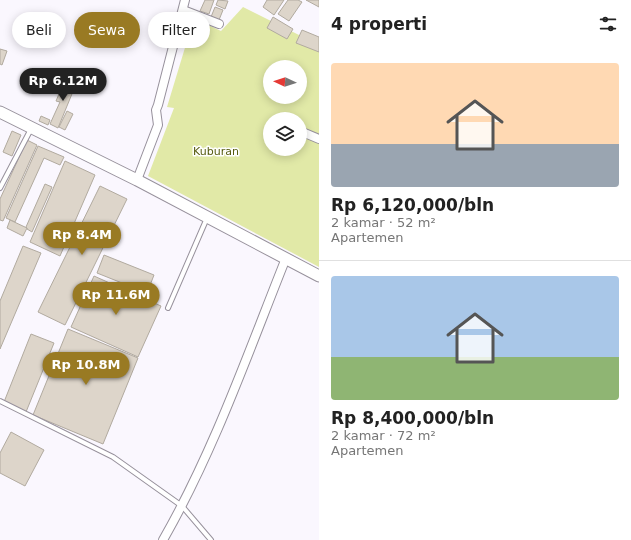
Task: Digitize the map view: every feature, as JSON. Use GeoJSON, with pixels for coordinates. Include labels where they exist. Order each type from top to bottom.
{"type":"FeatureCollection","features":[{"type":"Feature","properties":{"kind":"main road"},"geometry":{"type":"LineString","coordinates":[[0,112],[137,180],[319,276]]}},
{"type":"Feature","properties":{"kind":"street"},"geometry":{"type":"LineString","coordinates":[[137,180],[158,125],[156,110],[186,0]]}},
{"type":"Feature","properties":{"kind":"street"},"geometry":{"type":"LineString","coordinates":[[183,10],[219,24]]}},
{"type":"Feature","properties":{"kind":"street"},"geometry":{"type":"LineString","coordinates":[[307,133],[319,139]]}},
{"type":"Feature","properties":{"kind":"street"},"geometry":{"type":"LineString","coordinates":[[163,540],[182,506],[212,442],[286,258]]}},
{"type":"Feature","properties":{"kind":"lane"},"geometry":{"type":"LineString","coordinates":[[0,188],[2,177],[32,127]]}},
{"type":"Feature","properties":{"kind":"lane"},"geometry":{"type":"LineString","coordinates":[[168,308],[207,217]]}},
{"type":"Feature","properties":{"kind":"lane"},"geometry":{"type":"LineString","coordinates":[[0,401],[113,457],[182,506],[211,540]]}},
{"type":"Feature","properties":{"kind":"green space","name":"Kuburan"},"geometry":{"type":"Polygon","coordinates":[[[243,7],[319,45],[319,267],[148,176],[174,108],[167,107],[185,48],[210,48],[210,26],[221,31],[243,7]]]}},
{"type":"Feature","properties":{"kind":"building"},"geometry":{"type":"Polygon","coordinates":[[[205,0],[214,0],[210,12],[200,11],[205,0]]]}},
{"type":"Feature","properties":{"kind":"building"},"geometry":{"type":"Polygon","coordinates":[[[218,0],[228,1],[225,9],[216,5],[218,0]]]}},
{"type":"Feature","properties":{"kind":"building"},"geometry":{"type":"Polygon","coordinates":[[[267,0],[284,0],[274,15],[263,7],[267,0]]]}},
{"type":"Feature","properties":{"kind":"building"},"geometry":{"type":"Polygon","coordinates":[[[288,0],[298,0],[302,2],[289,21],[278,14],[288,0]]]}},
{"type":"Feature","properties":{"kind":"building"},"geometry":{"type":"Polygon","coordinates":[[[306,0],[319,0],[319,7],[306,0]]]}},
{"type":"Feature","properties":{"kind":"building"},"geometry":{"type":"Polygon","coordinates":[[[215,7],[223,10],[219,20],[211,17],[215,7]]]}},
{"type":"Feature","properties":{"kind":"building"},"geometry":{"type":"Polygon","coordinates":[[[273,17],[293,29],[287,39],[267,28],[273,17]]]}},
{"type":"Feature","properties":{"kind":"building"},"geometry":{"type":"Polygon","coordinates":[[[302,30],[319,37],[319,52],[296,43],[302,30]]]}},
{"type":"Feature","properties":{"kind":"building"},"geometry":{"type":"Polygon","coordinates":[[[0,49],[7,51],[2,65],[0,64],[0,49]]]}},
{"type":"Feature","properties":{"kind":"building"},"geometry":{"type":"Polygon","coordinates":[[[65,80],[76,84],[58,128],[50,124],[60,102],[56,101],[65,80]]]}},
{"type":"Feature","properties":{"kind":"building"},"geometry":{"type":"Polygon","coordinates":[[[67,111],[73,114],[65,130],[59,127],[67,111]]]}},
{"type":"Feature","properties":{"kind":"building"},"geometry":{"type":"Polygon","coordinates":[[[41,116],[50,120],[48,125],[39,121],[41,116]]]}},
{"type":"Feature","properties":{"kind":"building"},"geometry":{"type":"Polygon","coordinates":[[[12,131],[21,135],[12,156],[3,152],[12,131]]]}},
{"type":"Feature","properties":{"kind":"building"},"geometry":{"type":"Polygon","coordinates":[[[27,140],[37,145],[3,221],[0,220],[0,199],[27,140]]]}},
{"type":"Feature","properties":{"kind":"building"},"geometry":{"type":"Polygon","coordinates":[[[38,146],[64,157],[60,165],[44,158],[15,222],[6,218],[38,146]]]}},
{"type":"Feature","properties":{"kind":"building"},"geometry":{"type":"Polygon","coordinates":[[[65,161],[95,175],[60,256],[30,242],[65,161]]]}},
{"type":"Feature","properties":{"kind":"building"},"geometry":{"type":"Polygon","coordinates":[[[45,184],[52,187],[32,232],[26,227],[45,184]]]}},
{"type":"Feature","properties":{"kind":"building"},"geometry":{"type":"Polygon","coordinates":[[[100,186],[127,199],[65,325],[38,312],[100,186]]]}},
{"type":"Feature","properties":{"kind":"building"},"geometry":{"type":"Polygon","coordinates":[[[10,220],[27,228],[23,236],[7,228],[10,220]]]}},
{"type":"Feature","properties":{"kind":"building"},"geometry":{"type":"Polygon","coordinates":[[[23,246],[41,253],[0,349],[0,301],[23,246]]]}},
{"type":"Feature","properties":{"kind":"building"},"geometry":{"type":"Polygon","coordinates":[[[104,255],[154,275],[147,293],[97,273],[104,255]]]}},
{"type":"Feature","properties":{"kind":"building"},"geometry":{"type":"Polygon","coordinates":[[[94,276],[161,306],[138,357],[71,327],[94,276]]]}},
{"type":"Feature","properties":{"kind":"building"},"geometry":{"type":"Polygon","coordinates":[[[68,329],[138,358],[103,444],[33,415],[68,329]]]}},
{"type":"Feature","properties":{"kind":"building"},"geometry":{"type":"Polygon","coordinates":[[[31,334],[54,343],[26,412],[4,402],[31,334]]]}},
{"type":"Feature","properties":{"kind":"building"},"geometry":{"type":"Polygon","coordinates":[[[11,432],[44,450],[25,486],[0,473],[0,453],[11,432]]]}}]}
